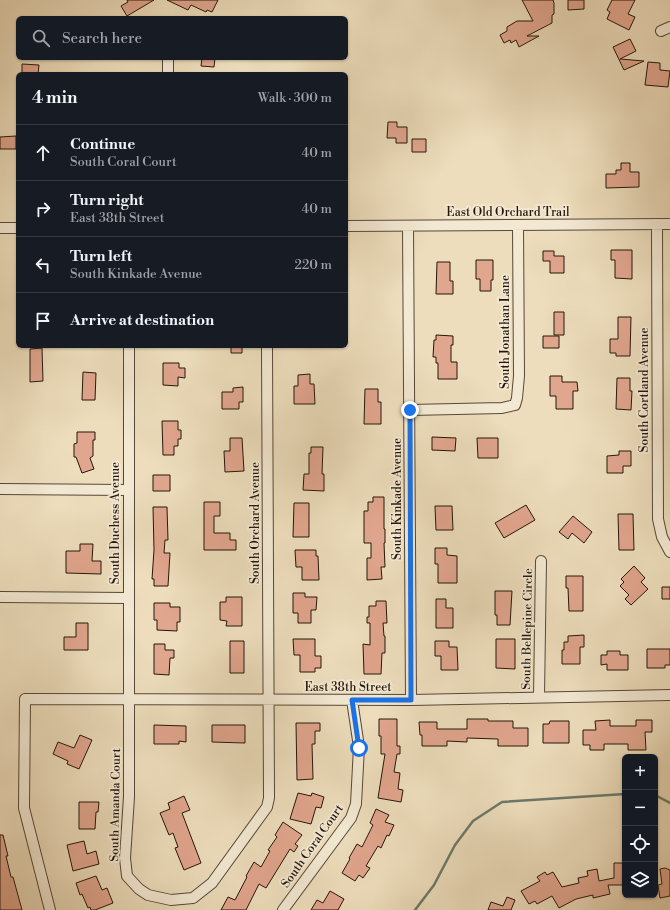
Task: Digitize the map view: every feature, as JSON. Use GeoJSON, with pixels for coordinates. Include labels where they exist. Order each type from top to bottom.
{"type":"FeatureCollection","features":[{"type":"Feature","properties":{"kind":"street"},"geometry":{"type":"LineString","coordinates":[[168,60],[168,72]]}},
{"type":"Feature","properties":{"kind":"street","name":"South Cortland Avenue"},"geometry":{"type":"LineString","coordinates":[[657,224],[658,519],[662,537],[670,552]]}},
{"type":"Feature","properties":{"kind":"street","name":"East Old Orchard Trail"},"geometry":{"type":"LineString","coordinates":[[348,226],[670,224]]}},
{"type":"Feature","properties":{"kind":"street","name":"South Jonathan Lane"},"geometry":{"type":"LineString","coordinates":[[410,410],[502,408],[515,405],[519,376],[518,225]]}},
{"type":"Feature","properties":{"kind":"street","name":"South Kinkade Avenue"},"geometry":{"type":"LineString","coordinates":[[408,226],[411,700]]}},
{"type":"Feature","properties":{"kind":"street"},"geometry":{"type":"LineString","coordinates":[[0,228],[16,228]]}},
{"type":"Feature","properties":{"kind":"street","name":"South Duchess Avenue"},"geometry":{"type":"LineString","coordinates":[[128,699],[129,348]]}},
{"type":"Feature","properties":{"kind":"street","name":"South Orchard Avenue"},"geometry":{"type":"LineString","coordinates":[[267,348],[269,700]]}},
{"type":"Feature","properties":{"kind":"street"},"geometry":{"type":"LineString","coordinates":[[0,489],[128,490]]}},
{"type":"Feature","properties":{"kind":"street","name":"South Bellepine Circle"},"geometry":{"type":"LineString","coordinates":[[539,696],[540,561]]}},
{"type":"Feature","properties":{"kind":"street"},"geometry":{"type":"LineString","coordinates":[[0,597],[128,598]]}},
{"type":"Feature","properties":{"kind":"street","name":"East 38th Street"},"geometry":{"type":"LineString","coordinates":[[50,910],[24,808],[25,699],[411,700],[539,696],[670,695]]}},
{"type":"Feature","properties":{"kind":"street","name":"South Amanda Court"},"geometry":{"type":"LineString","coordinates":[[128,699],[128,797],[125,858],[128,876],[139,889],[148,895],[171,900],[193,898],[212,882],[268,807],[269,700]]}},
{"type":"Feature","properties":{"kind":"street","name":"South Coral Court"},"geometry":{"type":"LineString","coordinates":[[283,910],[351,818],[356,804],[359,748],[352,700]]}},
{"type":"Feature","properties":{"kind":"building"},"geometry":{"type":"Polygon","coordinates":[[[127,0],[154,0],[127,16],[121,6],[128,2],[127,0]]]}},
{"type":"Feature","properties":{"kind":"building"},"geometry":{"type":"Polygon","coordinates":[[[167,0],[218,0],[212,12],[207,10],[206,12],[191,5],[188,10],[167,0]]]}},
{"type":"Feature","properties":{"kind":"building"},"geometry":{"type":"Polygon","coordinates":[[[522,0],[553,0],[554,14],[552,15],[552,23],[527,36],[539,36],[519,47],[516,40],[511,43],[510,40],[504,43],[500,35],[507,31],[507,27],[517,21],[533,21],[522,0]]]}},
{"type":"Feature","properties":{"kind":"building"},"geometry":{"type":"Polygon","coordinates":[[[568,0],[584,0],[584,9],[568,10],[568,0]]]}},
{"type":"Feature","properties":{"kind":"building"},"geometry":{"type":"Polygon","coordinates":[[[612,0],[635,0],[628,14],[635,17],[629,30],[607,19],[610,12],[607,10],[612,0]]]}},
{"type":"Feature","properties":{"kind":"building"},"geometry":{"type":"Polygon","coordinates":[[[630,39],[636,51],[620,59],[644,61],[624,70],[613,47],[630,39]]]}},
{"type":"Feature","properties":{"kind":"building"},"geometry":{"type":"Polygon","coordinates":[[[202,60],[215,60],[214,67],[201,66],[202,60]]]}},
{"type":"Feature","properties":{"kind":"building"},"geometry":{"type":"Polygon","coordinates":[[[648,62],[660,63],[660,70],[670,71],[668,87],[645,85],[648,62]]]}},
{"type":"Feature","properties":{"kind":"building"},"geometry":{"type":"Polygon","coordinates":[[[22,64],[39,65],[38,72],[22,72],[22,64]]]}},
{"type":"Feature","properties":{"kind":"building"},"geometry":{"type":"Polygon","coordinates":[[[388,122],[397,122],[397,127],[407,127],[407,143],[396,143],[396,138],[387,138],[388,122]]]}},
{"type":"Feature","properties":{"kind":"building"},"geometry":{"type":"Polygon","coordinates":[[[16,136],[16,149],[0,149],[0,137],[16,136]]]}},
{"type":"Feature","properties":{"kind":"building"},"geometry":{"type":"Polygon","coordinates":[[[412,139],[426,139],[426,152],[412,152],[412,139]]]}},
{"type":"Feature","properties":{"kind":"building"},"geometry":{"type":"Polygon","coordinates":[[[621,163],[630,163],[630,172],[639,172],[639,187],[606,188],[606,174],[616,174],[616,170],[621,170],[621,163]]]}},
{"type":"Feature","properties":{"kind":"building"},"geometry":{"type":"Polygon","coordinates":[[[611,250],[632,250],[632,279],[615,278],[615,260],[611,260],[611,250]]]}},
{"type":"Feature","properties":{"kind":"building"},"geometry":{"type":"Polygon","coordinates":[[[543,251],[554,251],[554,256],[564,256],[564,273],[550,273],[550,261],[543,261],[543,251]]]}},
{"type":"Feature","properties":{"kind":"building"},"geometry":{"type":"Polygon","coordinates":[[[476,260],[493,260],[493,280],[491,280],[491,291],[480,291],[480,279],[476,279],[476,260]]]}},
{"type":"Feature","properties":{"kind":"building"},"geometry":{"type":"Polygon","coordinates":[[[437,262],[450,262],[450,281],[453,281],[453,294],[436,294],[437,262]]]}},
{"type":"Feature","properties":{"kind":"building"},"geometry":{"type":"Polygon","coordinates":[[[554,312],[564,312],[564,335],[554,335],[554,312]]]}},
{"type":"Feature","properties":{"kind":"building"},"geometry":{"type":"Polygon","coordinates":[[[618,317],[631,317],[630,356],[616,356],[616,353],[610,353],[610,339],[618,339],[618,317]]]}},
{"type":"Feature","properties":{"kind":"building"},"geometry":{"type":"Polygon","coordinates":[[[436,335],[453,336],[453,345],[451,345],[451,362],[457,362],[457,379],[438,379],[438,363],[436,363],[436,357],[433,357],[434,340],[436,340],[436,335]]]}},
{"type":"Feature","properties":{"kind":"building"},"geometry":{"type":"Polygon","coordinates":[[[543,336],[559,336],[559,348],[543,348],[543,336]]]}},
{"type":"Feature","properties":{"kind":"building"},"geometry":{"type":"Polygon","coordinates":[[[42,348],[43,381],[30,382],[30,349],[42,348]]]}},
{"type":"Feature","properties":{"kind":"building"},"geometry":{"type":"Polygon","coordinates":[[[231,348],[242,348],[242,353],[231,353],[231,348]]]}},
{"type":"Feature","properties":{"kind":"building"},"geometry":{"type":"Polygon","coordinates":[[[163,363],[179,363],[179,368],[185,368],[185,378],[178,377],[178,386],[163,385],[163,363]]]}},
{"type":"Feature","properties":{"kind":"building"},"geometry":{"type":"Polygon","coordinates":[[[83,372],[96,373],[95,400],[82,400],[83,372]]]}},
{"type":"Feature","properties":{"kind":"building"},"geometry":{"type":"Polygon","coordinates":[[[310,374],[310,384],[314,384],[315,404],[294,404],[294,386],[298,386],[298,375],[310,374]]]}},
{"type":"Feature","properties":{"kind":"building"},"geometry":{"type":"Polygon","coordinates":[[[550,376],[562,376],[562,382],[577,382],[578,391],[573,391],[573,409],[556,409],[556,396],[550,396],[550,376]]]}},
{"type":"Feature","properties":{"kind":"building"},"geometry":{"type":"Polygon","coordinates":[[[617,378],[630,378],[630,391],[632,391],[631,410],[616,409],[617,378]]]}},
{"type":"Feature","properties":{"kind":"building"},"geometry":{"type":"Polygon","coordinates":[[[243,387],[243,402],[239,402],[239,409],[222,409],[222,392],[233,392],[233,388],[243,387]]]}},
{"type":"Feature","properties":{"kind":"building"},"geometry":{"type":"Polygon","coordinates":[[[365,389],[378,389],[378,402],[381,402],[381,424],[364,424],[365,389]]]}},
{"type":"Feature","properties":{"kind":"building"},"geometry":{"type":"Polygon","coordinates":[[[162,421],[178,421],[178,430],[181,430],[181,439],[178,439],[178,446],[174,446],[174,455],[163,455],[162,421]]]}},
{"type":"Feature","properties":{"kind":"building"},"geometry":{"type":"Polygon","coordinates":[[[77,432],[95,432],[95,440],[93,440],[93,456],[90,458],[94,469],[82,473],[76,457],[74,457],[74,444],[77,443],[77,432]]]}},
{"type":"Feature","properties":{"kind":"building"},"geometry":{"type":"Polygon","coordinates":[[[432,437],[456,438],[455,451],[432,450],[432,437]]]}},
{"type":"Feature","properties":{"kind":"building"},"geometry":{"type":"Polygon","coordinates":[[[230,438],[242,438],[244,471],[225,472],[224,451],[230,451],[230,438]]]}},
{"type":"Feature","properties":{"kind":"building"},"geometry":{"type":"Polygon","coordinates":[[[477,438],[498,438],[498,458],[478,458],[477,438]]]}},
{"type":"Feature","properties":{"kind":"building"},"geometry":{"type":"Polygon","coordinates":[[[311,447],[323,447],[322,474],[324,474],[324,491],[303,490],[304,474],[309,474],[309,453],[311,453],[311,447]]]}},
{"type":"Feature","properties":{"kind":"building"},"geometry":{"type":"Polygon","coordinates":[[[619,451],[631,451],[631,466],[623,466],[623,473],[607,473],[607,456],[619,455],[619,451]]]}},
{"type":"Feature","properties":{"kind":"building"},"geometry":{"type":"Polygon","coordinates":[[[153,475],[170,475],[170,491],[153,491],[153,475]]]}},
{"type":"Feature","properties":{"kind":"building"},"geometry":{"type":"Polygon","coordinates":[[[373,497],[384,497],[385,567],[381,567],[382,579],[367,580],[367,558],[371,558],[371,543],[364,543],[364,511],[368,511],[368,502],[373,502],[373,497]]]}},
{"type":"Feature","properties":{"kind":"building"},"geometry":{"type":"Polygon","coordinates":[[[204,502],[220,502],[220,516],[214,516],[214,533],[230,533],[230,540],[236,540],[236,550],[204,550],[204,502]]]}},
{"type":"Feature","properties":{"kind":"building"},"geometry":{"type":"Polygon","coordinates":[[[294,503],[309,503],[309,537],[293,537],[294,503]]]}},
{"type":"Feature","properties":{"kind":"building"},"geometry":{"type":"Polygon","coordinates":[[[526,505],[535,520],[504,538],[495,523],[526,505]]]}},
{"type":"Feature","properties":{"kind":"building"},"geometry":{"type":"Polygon","coordinates":[[[435,506],[452,506],[453,530],[436,530],[435,506]]]}},
{"type":"Feature","properties":{"kind":"building"},"geometry":{"type":"Polygon","coordinates":[[[153,507],[167,507],[168,540],[165,540],[164,553],[170,553],[168,586],[154,586],[154,579],[152,579],[154,550],[153,507]]]}},
{"type":"Feature","properties":{"kind":"building"},"geometry":{"type":"Polygon","coordinates":[[[618,514],[633,514],[634,550],[619,550],[618,514]]]}},
{"type":"Feature","properties":{"kind":"building"},"geometry":{"type":"Polygon","coordinates":[[[573,516],[592,532],[584,543],[572,533],[568,539],[559,532],[573,516]]]}},
{"type":"Feature","properties":{"kind":"building"},"geometry":{"type":"Polygon","coordinates":[[[80,544],[93,544],[92,561],[101,561],[101,574],[66,573],[66,551],[80,551],[80,544]]]}},
{"type":"Feature","properties":{"kind":"building"},"geometry":{"type":"Polygon","coordinates":[[[435,548],[447,548],[447,555],[457,556],[457,583],[438,583],[438,564],[435,564],[435,548]]]}},
{"type":"Feature","properties":{"kind":"building"},"geometry":{"type":"Polygon","coordinates":[[[295,550],[316,550],[316,556],[318,556],[319,580],[302,580],[302,567],[296,567],[295,550]]]}},
{"type":"Feature","properties":{"kind":"building"},"geometry":{"type":"Polygon","coordinates":[[[634,566],[645,578],[641,582],[648,589],[631,605],[625,599],[629,595],[620,586],[624,582],[621,579],[634,566]]]}},
{"type":"Feature","properties":{"kind":"building"},"geometry":{"type":"Polygon","coordinates":[[[566,576],[583,576],[583,611],[569,611],[566,576]]]}},
{"type":"Feature","properties":{"kind":"building"},"geometry":{"type":"Polygon","coordinates":[[[662,587],[670,587],[670,599],[662,599],[662,587]]]}},
{"type":"Feature","properties":{"kind":"building"},"geometry":{"type":"Polygon","coordinates":[[[495,591],[512,591],[510,625],[497,625],[497,615],[495,615],[495,591]]]}},
{"type":"Feature","properties":{"kind":"building"},"geometry":{"type":"Polygon","coordinates":[[[293,593],[305,593],[305,597],[317,597],[316,610],[311,610],[311,623],[298,623],[298,613],[293,613],[293,593]]]}},
{"type":"Feature","properties":{"kind":"building"},"geometry":{"type":"Polygon","coordinates":[[[226,597],[242,597],[242,626],[226,626],[227,621],[220,620],[220,602],[226,602],[226,597]]]}},
{"type":"Feature","properties":{"kind":"building"},"geometry":{"type":"Polygon","coordinates":[[[436,599],[446,599],[446,608],[453,608],[453,628],[436,628],[436,599]]]}},
{"type":"Feature","properties":{"kind":"building"},"geometry":{"type":"Polygon","coordinates":[[[376,601],[386,601],[387,623],[383,623],[385,653],[382,653],[381,674],[364,674],[363,644],[370,645],[370,623],[367,623],[367,617],[369,617],[369,606],[376,606],[376,601]]]}},
{"type":"Feature","properties":{"kind":"building"},"geometry":{"type":"Polygon","coordinates":[[[154,603],[170,603],[170,607],[180,607],[180,622],[177,622],[177,631],[157,630],[157,620],[154,620],[154,603]]]}},
{"type":"Feature","properties":{"kind":"building"},"geometry":{"type":"Polygon","coordinates":[[[76,623],[88,623],[88,650],[64,650],[64,637],[76,637],[76,623]]]}},
{"type":"Feature","properties":{"kind":"building"},"geometry":{"type":"Polygon","coordinates":[[[584,635],[584,647],[580,647],[580,664],[562,664],[562,650],[564,650],[564,642],[568,642],[568,636],[584,635]]]}},
{"type":"Feature","properties":{"kind":"building"},"geometry":{"type":"Polygon","coordinates":[[[293,639],[315,639],[315,656],[321,656],[321,668],[315,668],[315,672],[300,672],[300,655],[294,655],[293,639]]]}},
{"type":"Feature","properties":{"kind":"building"},"geometry":{"type":"Polygon","coordinates":[[[496,639],[515,639],[515,669],[496,668],[496,639]]]}},
{"type":"Feature","properties":{"kind":"building"},"geometry":{"type":"Polygon","coordinates":[[[230,641],[244,641],[244,673],[230,673],[230,641]]]}},
{"type":"Feature","properties":{"kind":"building"},"geometry":{"type":"Polygon","coordinates":[[[435,641],[449,641],[449,647],[457,647],[458,670],[441,670],[441,656],[435,656],[435,641]]]}},
{"type":"Feature","properties":{"kind":"building"},"geometry":{"type":"Polygon","coordinates":[[[154,644],[165,644],[165,650],[174,650],[174,658],[170,658],[169,675],[154,674],[154,644]]]}},
{"type":"Feature","properties":{"kind":"building"},"geometry":{"type":"Polygon","coordinates":[[[647,649],[670,649],[670,665],[665,665],[665,668],[647,668],[647,649]]]}},
{"type":"Feature","properties":{"kind":"building"},"geometry":{"type":"Polygon","coordinates":[[[607,651],[620,651],[620,655],[628,655],[628,670],[607,670],[607,664],[601,665],[601,655],[607,655],[607,651]]]}},
{"type":"Feature","properties":{"kind":"building"},"geometry":{"type":"Polygon","coordinates":[[[379,719],[397,719],[397,746],[400,746],[400,754],[397,754],[394,772],[400,773],[398,789],[403,790],[401,802],[378,798],[385,754],[381,754],[379,719]]]}},
{"type":"Feature","properties":{"kind":"building"},"geometry":{"type":"Polygon","coordinates":[[[467,719],[513,721],[513,728],[528,728],[528,746],[498,746],[498,739],[467,738],[467,742],[447,741],[447,746],[422,746],[422,735],[420,735],[419,722],[437,722],[437,729],[467,729],[467,719]]]}},
{"type":"Feature","properties":{"kind":"building"},"geometry":{"type":"Polygon","coordinates":[[[610,720],[610,726],[636,726],[636,720],[652,720],[652,732],[645,732],[646,750],[628,750],[628,744],[604,744],[604,750],[590,750],[590,745],[583,745],[583,730],[596,730],[595,721],[610,720]]]}},
{"type":"Feature","properties":{"kind":"building"},"geometry":{"type":"Polygon","coordinates":[[[550,721],[569,721],[569,743],[543,743],[543,724],[549,724],[550,721]]]}},
{"type":"Feature","properties":{"kind":"building"},"geometry":{"type":"Polygon","coordinates":[[[296,723],[320,723],[320,731],[315,731],[315,744],[312,744],[313,779],[297,780],[296,723]]]}},
{"type":"Feature","properties":{"kind":"building"},"geometry":{"type":"Polygon","coordinates":[[[154,725],[186,726],[186,742],[179,741],[179,744],[154,744],[154,725]]]}},
{"type":"Feature","properties":{"kind":"building"},"geometry":{"type":"Polygon","coordinates":[[[212,725],[245,725],[245,743],[212,742],[212,725]]]}},
{"type":"Feature","properties":{"kind":"building"},"geometry":{"type":"Polygon","coordinates":[[[80,735],[92,740],[79,769],[67,764],[68,761],[53,754],[58,742],[74,748],[80,735]]]}},
{"type":"Feature","properties":{"kind":"building"},"geometry":{"type":"Polygon","coordinates":[[[298,793],[311,796],[312,793],[324,797],[321,808],[316,807],[311,824],[290,819],[298,793]]]}},
{"type":"Feature","properties":{"kind":"building"},"geometry":{"type":"Polygon","coordinates":[[[184,796],[190,810],[182,813],[201,863],[184,870],[175,848],[178,847],[173,833],[169,835],[160,813],[170,809],[168,803],[184,796]]]}},
{"type":"Feature","properties":{"kind":"building"},"geometry":{"type":"Polygon","coordinates":[[[79,802],[99,802],[98,812],[96,812],[95,829],[79,829],[79,802]]]}},
{"type":"Feature","properties":{"kind":"building"},"geometry":{"type":"Polygon","coordinates":[[[376,809],[389,815],[385,822],[394,825],[381,848],[378,846],[366,866],[370,868],[363,878],[359,875],[355,881],[342,873],[357,844],[362,847],[373,825],[370,823],[376,809]]]}},
{"type":"Feature","properties":{"kind":"building"},"geometry":{"type":"Polygon","coordinates":[[[283,822],[302,835],[295,844],[298,846],[294,852],[290,849],[266,888],[259,884],[246,910],[221,910],[228,897],[235,900],[254,862],[261,867],[270,851],[268,850],[277,837],[275,835],[283,822]]]}},
{"type":"Feature","properties":{"kind":"building"},"geometry":{"type":"Polygon","coordinates":[[[0,835],[3,835],[11,877],[13,877],[22,910],[0,910],[0,835]]]}},
{"type":"Feature","properties":{"kind":"building"},"geometry":{"type":"Polygon","coordinates":[[[84,841],[87,854],[96,851],[99,864],[73,871],[67,845],[84,841]]]}},
{"type":"Feature","properties":{"kind":"building"},"geometry":{"type":"Polygon","coordinates":[[[614,863],[622,863],[622,885],[608,885],[610,894],[593,898],[593,895],[576,899],[559,908],[552,896],[537,904],[535,901],[529,904],[521,891],[540,881],[537,877],[545,872],[547,875],[553,872],[562,887],[579,883],[578,878],[588,876],[587,871],[597,869],[599,881],[614,878],[614,863]]]}},
{"type":"Feature","properties":{"kind":"building"},"geometry":{"type":"Polygon","coordinates":[[[665,868],[670,870],[670,896],[660,898],[658,885],[662,884],[660,869],[665,868]]]}},
{"type":"Feature","properties":{"kind":"building"},"geometry":{"type":"Polygon","coordinates":[[[96,876],[102,890],[107,888],[113,903],[95,910],[91,910],[90,907],[88,908],[82,894],[80,895],[76,883],[96,876]]]}},
{"type":"Feature","properties":{"kind":"building"},"geometry":{"type":"Polygon","coordinates":[[[330,891],[344,899],[338,910],[311,910],[317,900],[323,903],[330,891]]]}},
{"type":"Feature","properties":{"kind":"building"},"geometry":{"type":"Polygon","coordinates":[[[507,897],[515,900],[511,910],[488,910],[491,902],[503,906],[507,897]]]}},
{"type":"Feature","properties":{"kind":"waterway"},"geometry":{"type":"LineString","coordinates":[[415,910],[434,885],[455,845],[473,821],[502,802],[622,794]]}},
{"type":"Feature","properties":{"kind":"waterway"},"geometry":{"type":"LineString","coordinates":[[658,797],[670,803]]}},
{"type":"Feature","properties":{"kind":"route"},"geometry":{"type":"LineString","coordinates":[[359,748],[352,700],[411,700],[410,410]]}}]}
